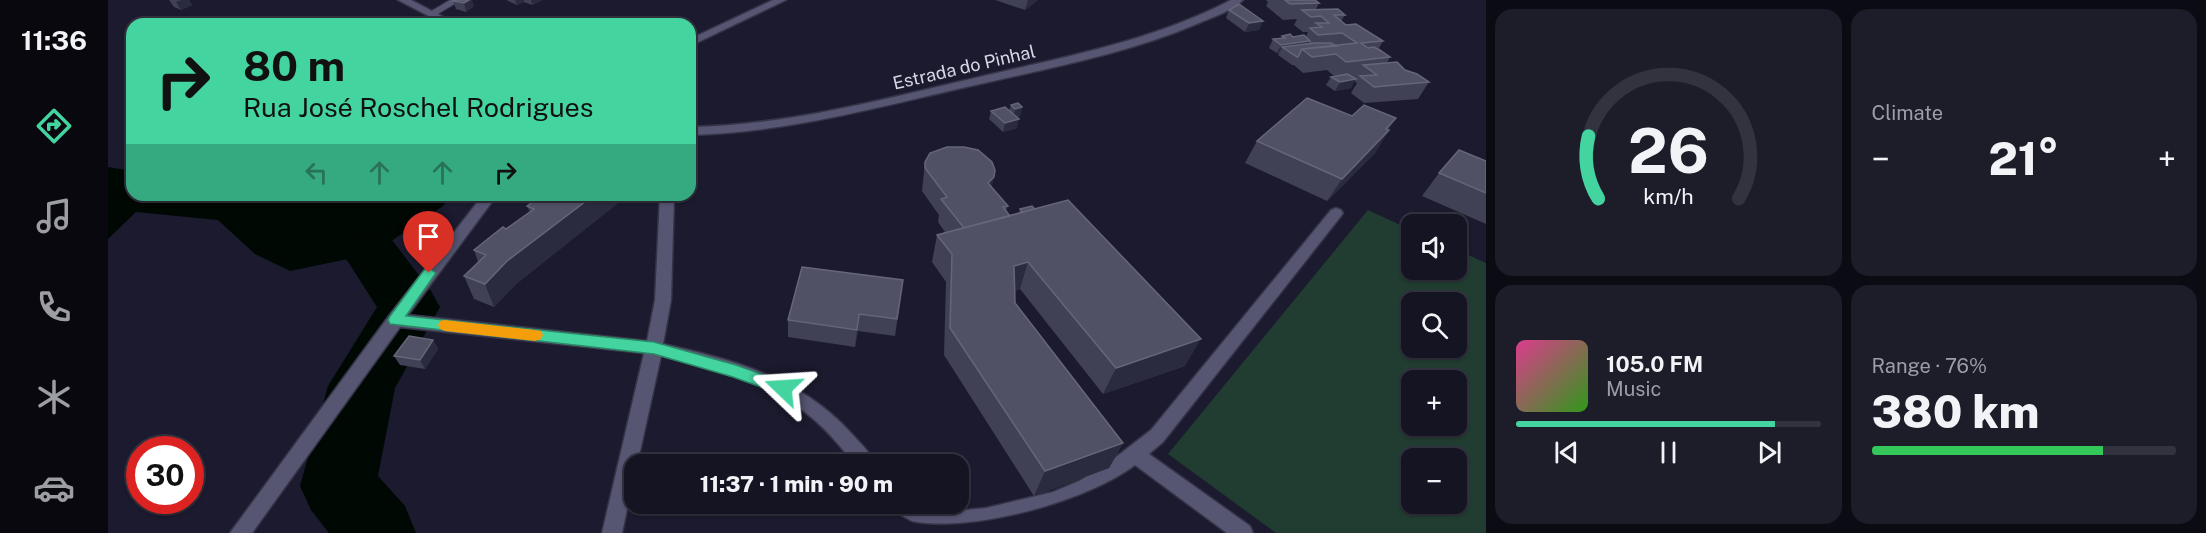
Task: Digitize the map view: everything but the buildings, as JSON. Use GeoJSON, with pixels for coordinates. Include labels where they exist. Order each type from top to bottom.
{"type":"FeatureCollection","features":[{"type":"Feature","properties":{"kind":"street"},"geometry":{"type":"LineString","coordinates":[[403,0],[442,18]]}},
{"type":"Feature","properties":{"kind":"street"},"geometry":{"type":"LineString","coordinates":[[696,40],[781,0]]}},
{"type":"Feature","properties":{"kind":"street","name":"Estrada do Pinhal"},"geometry":{"type":"LineString","coordinates":[[696,131],[716,131],[812,120],[884,105],[1129,43],[1192,23],[1238,0]]}},
{"type":"Feature","properties":{"kind":"street"},"geometry":{"type":"LineString","coordinates":[[240,533],[395,320],[485,201]]}},
{"type":"Feature","properties":{"kind":"street"},"geometry":{"type":"LineString","coordinates":[[612,533],[663,300],[667,201]]}},
{"type":"Feature","properties":{"kind":"street"},"geometry":{"type":"LineString","coordinates":[[920,514],[930,519],[966,520],[1019,511],[1085,488],[1135,455],[1157,436],[1336,213]]}},
{"type":"Feature","properties":{"kind":"street"},"geometry":{"type":"LineString","coordinates":[[395,320],[654,348],[725,368],[783,388],[816,410],[857,454]]}},
{"type":"Feature","properties":{"kind":"street"},"geometry":{"type":"LineString","coordinates":[[1135,455],[1243,533]]}},
{"type":"Feature","properties":{"kind":"lane"},"geometry":{"type":"LineString","coordinates":[[433,13],[457,0]]}},
{"type":"Feature","properties":{"kind":"green space"},"geometry":{"type":"Polygon","coordinates":[[[1368,210],[1401,225],[1401,280],[1467,280],[1467,254],[1486,263],[1486,533],[1276,533],[1168,454],[1368,210]]]}},
{"type":"Feature","properties":{"kind":"shaded area"},"geometry":{"type":"Polygon","coordinates":[[[108,167],[126,170],[126,201],[447,201],[443,206],[372,254],[290,271],[255,254],[218,220],[136,212],[108,239],[108,167]]]}},
{"type":"Feature","properties":{"kind":"waterway"},"geometry":{"type":"LineString","coordinates":[[372,254],[409,307],[362,386],[338,486],[377,533]]}},
{"type":"Feature","properties":{"kind":"slow traffic"},"geometry":{"type":"LineString","coordinates":[[445,325],[535,335]]}},
{"type":"Feature","properties":{"kind":"route"},"geometry":{"type":"LineString","coordinates":[[429,273],[395,320],[654,348],[736,371],[783,388]]}}]}
